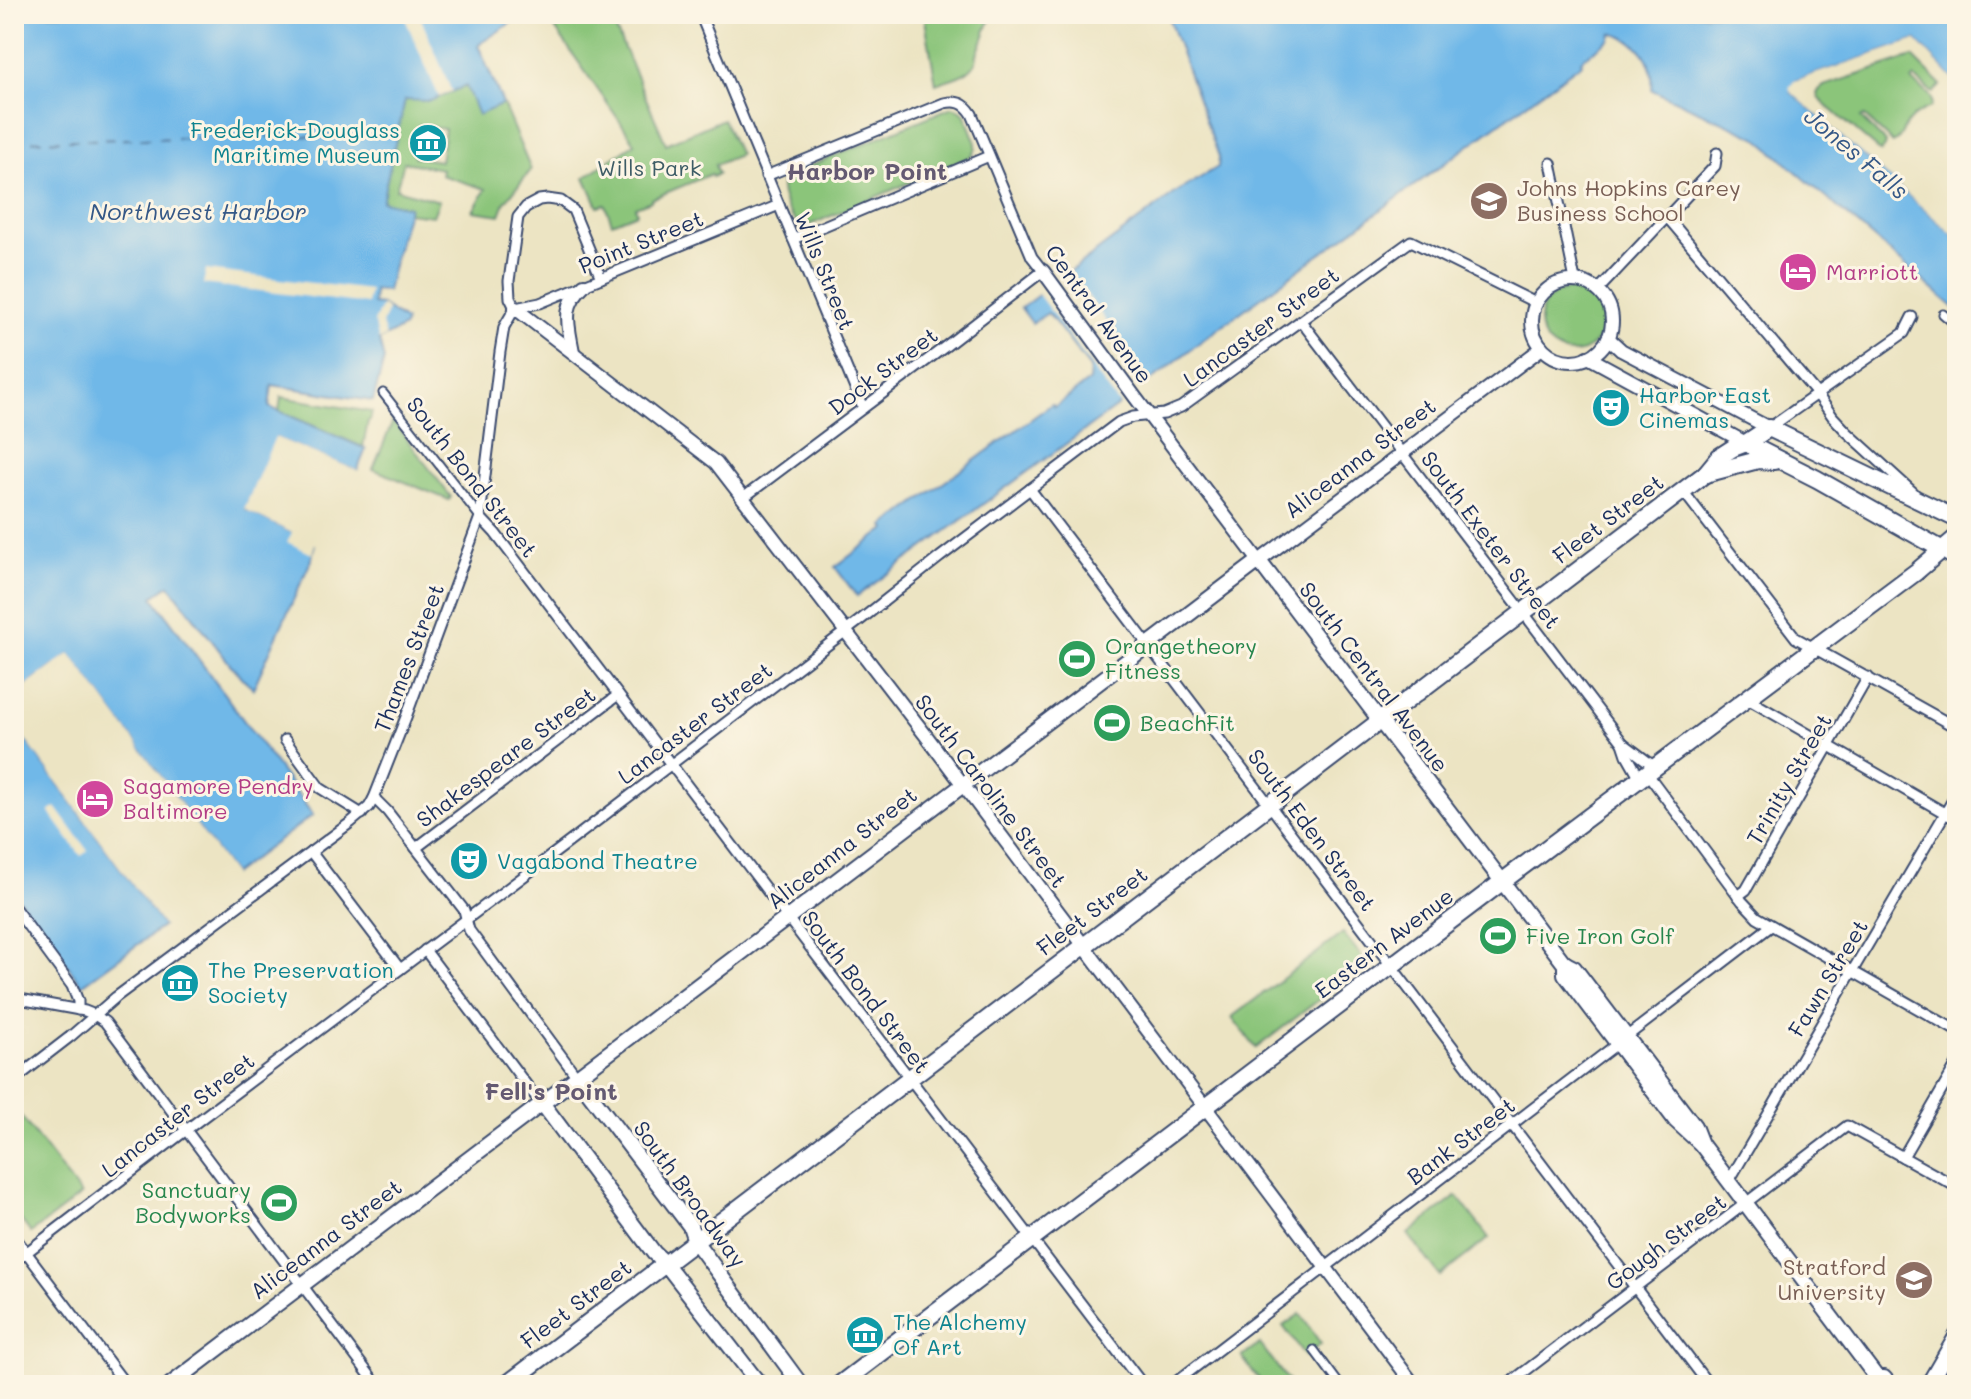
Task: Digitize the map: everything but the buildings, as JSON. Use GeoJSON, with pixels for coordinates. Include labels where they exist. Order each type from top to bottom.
{"type":"FeatureCollection","features":[{"type":"Feature","properties":{"kind":"main road","name":"Fleet Street"},"geometry":{"type":"LineString","coordinates":[[506,1385],[1683,491],[1705,474],[1719,457],[1769,428]]}},
{"type":"Feature","properties":{"kind":"main road"},"geometry":{"type":"LineString","coordinates":[[1769,428],[1957,519]]}},
{"type":"Feature","properties":{"kind":"main road"},"geometry":{"type":"LineString","coordinates":[[1746,443],[1950,553]]}},
{"type":"Feature","properties":{"kind":"main road","name":"Fleet Street"},"geometry":{"type":"LineString","coordinates":[[1705,474],[1758,460],[1782,463]]}},
{"type":"Feature","properties":{"kind":"main road","name":"Eastern Avenue"},"geometry":{"type":"LineString","coordinates":[[839,1385],[1746,698],[1916,572],[1950,553],[1957,537]]}},
{"type":"Feature","properties":{"kind":"main road","name":"Aliceanna Street"},"geometry":{"type":"LineString","coordinates":[[170,1385],[1259,561]]}},
{"type":"Feature","properties":{"kind":"main road","name":"South Central Avenue"},"geometry":{"type":"LineString","coordinates":[[1259,561],[1565,963],[1565,974],[1622,1040],[1676,1121],[1701,1144],[1881,1383]]}},
{"type":"Feature","properties":{"kind":"main road","name":"South Broadway"},"geometry":{"type":"LineString","coordinates":[[577,1077],[690,1226],[695,1241],[801,1385]]}},
{"type":"Feature","properties":{"kind":"main road"},"geometry":{"type":"LineString","coordinates":[[542,1103],[654,1253],[760,1385]]}},
{"type":"Feature","properties":{"kind":"main road"},"geometry":{"type":"LineString","coordinates":[[1928,1385],[1957,1335]]}},
{"type":"Feature","properties":{"kind":"street","name":"Wills Street"},"geometry":{"type":"LineString","coordinates":[[700,14],[863,408]]}},
{"type":"Feature","properties":{"kind":"street","name":"Central Avenue"},"geometry":{"type":"LineString","coordinates":[[766,176],[944,103],[961,103],[972,114],[1032,257],[1149,416]]}},
{"type":"Feature","properties":{"kind":"street"},"geometry":{"type":"LineString","coordinates":[[1598,290],[1715,166],[1717,153]]}},
{"type":"Feature","properties":{"kind":"street"},"geometry":{"type":"LineString","coordinates":[[793,239],[989,156]]}},
{"type":"Feature","properties":{"kind":"street"},"geometry":{"type":"LineString","coordinates":[[1551,163],[1575,280]]}},
{"type":"Feature","properties":{"kind":"street","name":"Thames Street"},"geometry":{"type":"LineString","coordinates":[[14,1080],[139,980],[369,807],[480,517],[504,327],[515,308],[510,298],[509,281],[518,217],[526,207],[539,200],[555,199],[573,210],[601,278]]}},
{"type":"Feature","properties":{"kind":"street","name":"Point Street"},"geometry":{"type":"LineString","coordinates":[[515,308],[540,303],[779,205]]}},
{"type":"Feature","properties":{"kind":"street"},"geometry":{"type":"LineString","coordinates":[[1667,217],[1833,417],[1922,501]]}},
{"type":"Feature","properties":{"kind":"street","name":"Lancaster Street"},"geometry":{"type":"LineString","coordinates":[[14,1262],[1119,422],[1133,417],[1164,414],[1181,407],[1411,241],[1536,303]]}},
{"type":"Feature","properties":{"kind":"street","name":"Dock Street"},"geometry":{"type":"LineString","coordinates":[[743,498],[1046,276]]}},
{"type":"Feature","properties":{"kind":"street"},"geometry":{"type":"LineString","coordinates":[[1575,280],[1598,290],[1606,298],[1612,322],[1608,338],[1596,353],[1572,361],[1556,357],[1542,348],[1536,338],[1532,317],[1536,303],[1546,290],[1575,280]]}},
{"type":"Feature","properties":{"kind":"street"},"geometry":{"type":"LineString","coordinates":[[573,352],[568,327],[569,308],[572,296],[584,285]]}},
{"type":"Feature","properties":{"kind":"street","name":"South Caroline Street"},"geometry":{"type":"LineString","coordinates":[[515,308],[716,463],[1414,1385]]}},
{"type":"Feature","properties":{"kind":"street"},"geometry":{"type":"LineString","coordinates":[[1943,314],[1957,326]]}},
{"type":"Feature","properties":{"kind":"street","name":"Fleet Street"},"geometry":{"type":"LineString","coordinates":[[1769,428],[1904,333],[1912,317]]}},
{"type":"Feature","properties":{"kind":"street","name":"South Exeter Street"},"geometry":{"type":"LineString","coordinates":[[1301,321],[1749,910],[1771,926],[1957,1031]]}},
{"type":"Feature","properties":{"kind":"street"},"geometry":{"type":"LineString","coordinates":[[1608,338],[1621,350],[1769,428]]}},
{"type":"Feature","properties":{"kind":"street","name":"Aliceanna Street"},"geometry":{"type":"LineString","coordinates":[[1259,561],[1542,348]]}},
{"type":"Feature","properties":{"kind":"street"},"geometry":{"type":"LineString","coordinates":[[1588,357],[1746,443]]}},
{"type":"Feature","properties":{"kind":"street","name":"South Bond Street"},"geometry":{"type":"LineString","coordinates":[[383,393],[495,533],[1143,1385]]}},
{"type":"Feature","properties":{"kind":"street","name":"South Central Avenue"},"geometry":{"type":"LineString","coordinates":[[1149,416],[1259,561]]}},
{"type":"Feature","properties":{"kind":"street","name":"South Eden Street"},"geometry":{"type":"LineString","coordinates":[[1030,489],[1709,1385]]}},
{"type":"Feature","properties":{"kind":"street"},"geometry":{"type":"LineString","coordinates":[[1683,491],[1796,638],[1957,728]]}},
{"type":"Feature","properties":{"kind":"street","name":"Trinity Street"},"geometry":{"type":"LineString","coordinates":[[1738,896],[1746,890],[1868,677]]}},
{"type":"Feature","properties":{"kind":"street","name":"Shakespeare Street"},"geometry":{"type":"LineString","coordinates":[[416,848],[618,695]]}},
{"type":"Feature","properties":{"kind":"street"},"geometry":{"type":"LineString","coordinates":[[1746,698],[1957,820]]}},
{"type":"Feature","properties":{"kind":"street"},"geometry":{"type":"LineString","coordinates":[[285,740],[320,788],[362,814]]}},
{"type":"Feature","properties":{"kind":"street","name":"South Exeter Street"},"geometry":{"type":"LineString","coordinates":[[1623,743],[1627,755],[1647,773]]}},
{"type":"Feature","properties":{"kind":"street","name":"Fawn Street"},"geometry":{"type":"LineString","coordinates":[[1729,1181],[1957,793]]}},
{"type":"Feature","properties":{"kind":"street","name":"South Broadway"},"geometry":{"type":"LineString","coordinates":[[374,798],[464,910],[469,930],[577,1077]]}},
{"type":"Feature","properties":{"kind":"street"},"geometry":{"type":"LineString","coordinates":[[311,852],[400,969]]}},
{"type":"Feature","properties":{"kind":"street"},"geometry":{"type":"LineString","coordinates":[[14,907],[72,986],[78,1010]]}},
{"type":"Feature","properties":{"kind":"street","name":"Bank Street"},"geometry":{"type":"LineString","coordinates":[[1172,1385],[1771,926]]}},
{"type":"Feature","properties":{"kind":"street"},"geometry":{"type":"LineString","coordinates":[[425,950],[542,1103]]}},
{"type":"Feature","properties":{"kind":"street"},"geometry":{"type":"LineString","coordinates":[[14,998],[95,1015],[108,1026],[377,1385]]}},
{"type":"Feature","properties":{"kind":"street"},"geometry":{"type":"LineString","coordinates":[[1957,1064],[1903,1157],[1957,1187]]}},
{"type":"Feature","properties":{"kind":"street","name":"Gough Street"},"geometry":{"type":"LineString","coordinates":[[1507,1385],[1847,1126],[1903,1157]]}},
{"type":"Feature","properties":{"kind":"street"},"geometry":{"type":"LineString","coordinates":[[14,1236],[126,1385]]}},
{"type":"Feature","properties":{"kind":"street"},"geometry":{"type":"LineString","coordinates":[[1314,1350],[1340,1385]]}},
{"type":"Feature","properties":{"kind":"green space","name":"Wills Park"},"geometry":{"type":"Polygon","coordinates":[[[570,14],[609,14],[666,144],[723,119],[739,155],[715,165],[718,174],[712,177],[711,174],[651,199],[635,207],[637,213],[612,223],[605,204],[598,206],[585,177],[635,143],[552,24],[570,14]]]}},
{"type":"Feature","properties":{"kind":"green space"},"geometry":{"type":"Polygon","coordinates":[[[924,14],[992,14],[973,67],[936,84],[924,14]]]}},
{"type":"Feature","properties":{"kind":"green space"},"geometry":{"type":"Polygon","coordinates":[[[1913,57],[1941,85],[1933,93],[1915,78],[1912,81],[1929,95],[1931,107],[1913,118],[1893,143],[1864,116],[1861,118],[1886,143],[1881,152],[1819,99],[1817,94],[1824,86],[1913,57]]]}},
{"type":"Feature","properties":{"kind":"green space"},"geometry":{"type":"Polygon","coordinates":[[[467,86],[478,114],[503,104],[531,170],[505,202],[500,215],[473,211],[486,189],[441,175],[442,169],[404,162],[396,189],[439,201],[433,216],[407,213],[409,207],[382,202],[405,99],[430,101],[467,86]],[[419,125],[414,157],[440,161],[445,129],[419,125]]]}},
{"type":"Feature","properties":{"kind":"green space"},"geometry":{"type":"Polygon","coordinates":[[[952,107],[964,113],[976,143],[972,156],[810,225],[800,225],[791,216],[782,196],[783,177],[952,107]]]}},
{"type":"Feature","properties":{"kind":"green space"},"geometry":{"type":"Polygon","coordinates":[[[1566,289],[1578,289],[1595,298],[1602,309],[1602,333],[1595,344],[1578,353],[1566,353],[1554,348],[1545,339],[1540,327],[1540,315],[1545,303],[1554,294],[1566,289]]]}},
{"type":"Feature","properties":{"kind":"green space"},"geometry":{"type":"Polygon","coordinates":[[[281,397],[372,412],[363,447],[279,411],[281,397]]]}},
{"type":"Feature","properties":{"kind":"green space"},"geometry":{"type":"Polygon","coordinates":[[[393,421],[451,497],[449,500],[373,469],[393,421]]]}},
{"type":"Feature","properties":{"kind":"green space"},"geometry":{"type":"Polygon","coordinates":[[[1343,933],[1367,963],[1256,1048],[1232,1017],[1343,933]]]}},
{"type":"Feature","properties":{"kind":"green space"},"geometry":{"type":"Polygon","coordinates":[[[14,1107],[81,1195],[31,1233],[14,1211],[14,1107]]]}},
{"type":"Feature","properties":{"kind":"green space"},"geometry":{"type":"Polygon","coordinates":[[[1457,1196],[1489,1238],[1440,1276],[1408,1234],[1457,1196]]]}},
{"type":"Feature","properties":{"kind":"green space"},"geometry":{"type":"Polygon","coordinates":[[[1300,1314],[1321,1344],[1305,1356],[1283,1326],[1300,1314]]]}},
{"type":"Feature","properties":{"kind":"green space"},"geometry":{"type":"Polygon","coordinates":[[[1260,1344],[1291,1385],[1263,1385],[1242,1357],[1260,1344]]]}},
{"type":"Feature","properties":{"kind":"water","name":"Northwest Harbor"},"geometry":{"type":"Polygon","coordinates":[[[14,14],[524,14],[478,45],[503,104],[478,115],[466,86],[430,101],[405,100],[382,201],[409,207],[387,291],[374,290],[373,304],[382,305],[405,321],[404,327],[379,340],[384,360],[373,401],[272,385],[269,407],[366,449],[357,471],[276,438],[245,509],[315,544],[310,563],[253,689],[169,585],[153,597],[313,815],[233,874],[70,654],[14,695],[14,14]]]}},
{"type":"Feature","properties":{"kind":"water","name":"Jones Falls"},"geometry":{"type":"Polygon","coordinates":[[[1167,14],[1957,14],[1957,84],[1916,40],[1794,81],[1791,92],[1957,238],[1957,310],[1756,137],[1652,90],[1651,70],[1644,53],[1630,41],[1611,33],[1610,39],[1581,60],[1582,63],[857,596],[835,567],[886,529],[884,526],[1052,404],[1055,407],[1089,381],[1090,368],[1048,313],[1032,323],[1021,308],[1178,191],[1218,167],[1219,157],[1167,14]]]}},
{"type":"Feature","properties":{"kind":"water"},"geometry":{"type":"Polygon","coordinates":[[[14,724],[163,926],[82,985],[14,892],[14,724]]]}},
{"type":"Feature","properties":{"kind":"pier"},"geometry":{"type":"Polygon","coordinates":[[[403,14],[419,14],[452,92],[439,97],[403,14]]]}},
{"type":"Feature","properties":{"kind":"pier"},"geometry":{"type":"Polygon","coordinates":[[[1916,40],[1957,84],[1957,88],[1915,45],[1793,88],[1957,233],[1957,238],[1789,88],[1794,81],[1916,40]]]}},
{"type":"Feature","properties":{"kind":"pier"},"geometry":{"type":"Polygon","coordinates":[[[1068,268],[1152,385],[1121,407],[1038,294],[1068,268]]]}},
{"type":"Feature","properties":{"kind":"pier"},"geometry":{"type":"Polygon","coordinates":[[[206,270],[370,290],[367,304],[203,284],[206,270]]]}},
{"type":"Feature","properties":{"kind":"pier"},"geometry":{"type":"Polygon","coordinates":[[[382,305],[388,310],[382,324],[386,337],[379,340],[374,322],[382,305]]]}},
{"type":"Feature","properties":{"kind":"pier"},"geometry":{"type":"Polygon","coordinates":[[[275,437],[361,472],[356,474],[277,443],[250,507],[318,540],[319,545],[315,544],[312,554],[287,542],[292,533],[244,509],[275,437]]]}},
{"type":"Feature","properties":{"kind":"pier"},"geometry":{"type":"Polygon","coordinates":[[[70,653],[233,874],[230,877],[69,659],[45,676],[66,704],[54,716],[48,715],[29,688],[14,699],[14,695],[70,653]]]}},
{"type":"Feature","properties":{"kind":"pier"},"geometry":{"type":"Polygon","coordinates":[[[14,720],[17,722],[166,924],[163,926],[14,720]]]}},
{"type":"Feature","properties":{"kind":"pier"},"geometry":{"type":"Polygon","coordinates":[[[56,807],[88,851],[81,856],[49,812],[56,807]]]}},
{"type":"Feature","properties":{"kind":"ferry route"},"geometry":{"type":"LineString","coordinates":[[14,141],[382,135]]}},
{"type":"Feature","properties":{"kind":"place","name":"Frederick-Douglass Maritime Museum"},"geometry":{"type":"Point","coordinates":[428,143]}},
{"type":"Feature","properties":{"kind":"place","name":"Johns Hopkins Carey Business School"},"geometry":{"type":"Point","coordinates":[1489,201]}},
{"type":"Feature","properties":{"kind":"place","name":"Marriott"},"geometry":{"type":"Point","coordinates":[1798,272]}},
{"type":"Feature","properties":{"kind":"place","name":"Harbor East Cinemas"},"geometry":{"type":"Point","coordinates":[1611,408]}},
{"type":"Feature","properties":{"kind":"place","name":"Orangetheory Fitness"},"geometry":{"type":"Point","coordinates":[1077,659]}},
{"type":"Feature","properties":{"kind":"place","name":"BeachFit"},"geometry":{"type":"Point","coordinates":[1112,723]}},
{"type":"Feature","properties":{"kind":"place","name":"Sagamore Pendry Baltimore"},"geometry":{"type":"Point","coordinates":[95,799]}},
{"type":"Feature","properties":{"kind":"place","name":"Vagabond Theatre"},"geometry":{"type":"Point","coordinates":[469,861]}},
{"type":"Feature","properties":{"kind":"place","name":"Five Iron Golf"},"geometry":{"type":"Point","coordinates":[1498,936]}},
{"type":"Feature","properties":{"kind":"place","name":"The Preservation Society"},"geometry":{"type":"Point","coordinates":[180,983]}},
{"type":"Feature","properties":{"kind":"place","name":"Sanctuary Bodyworks"},"geometry":{"type":"Point","coordinates":[279,1203]}},
{"type":"Feature","properties":{"kind":"place","name":"Stratford University"},"geometry":{"type":"Point","coordinates":[1914,1280]}},
{"type":"Feature","properties":{"kind":"place","name":"The Alchemy Of Art"},"geometry":{"type":"Point","coordinates":[865,1335]}},
{"type":"Feature","properties":{"kind":"district","name":"Harbor Point"},"geometry":{"type":"Point","coordinates":[867,172]}},
{"type":"Feature","properties":{"kind":"district","name":"Fell's Point"},"geometry":{"type":"Point","coordinates":[551,1092]}}]}
